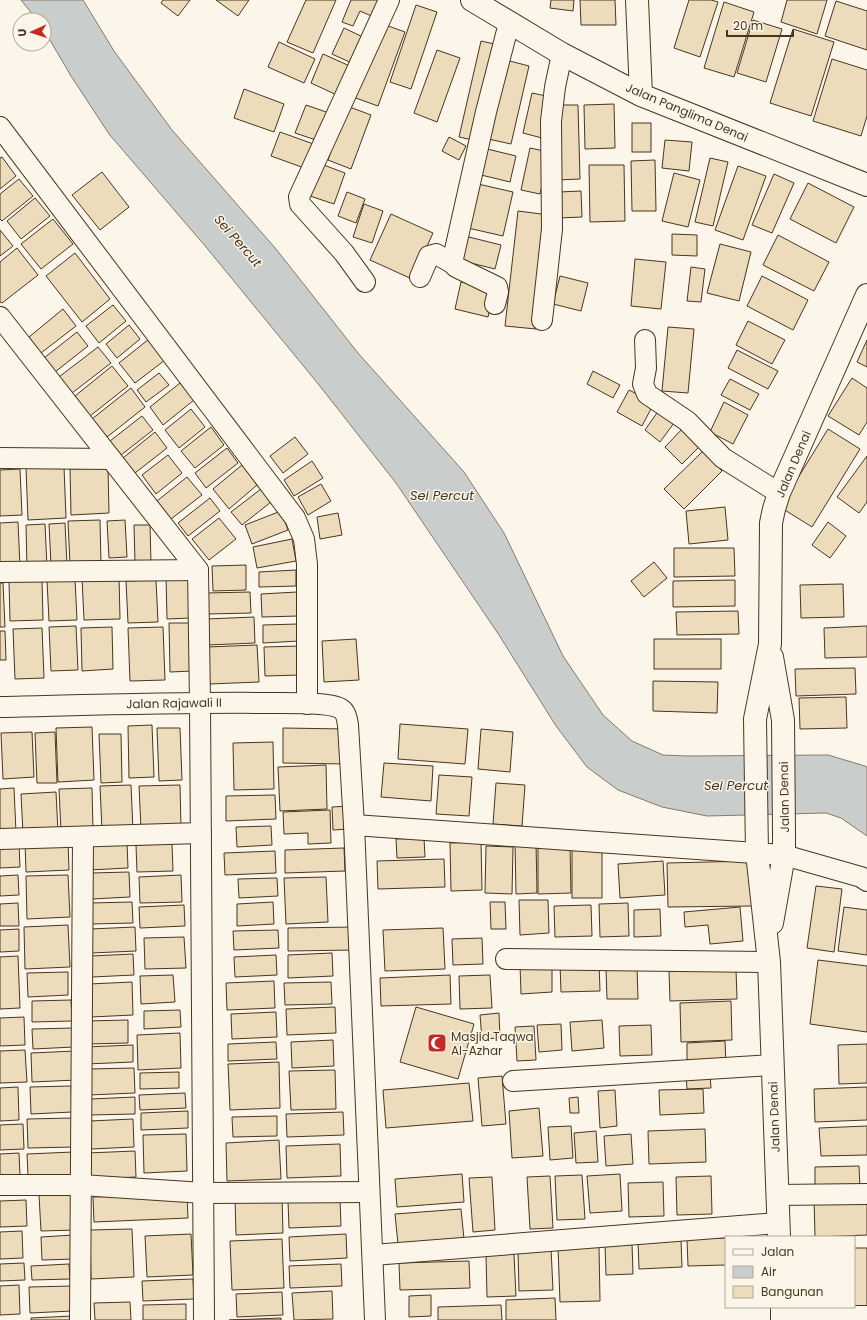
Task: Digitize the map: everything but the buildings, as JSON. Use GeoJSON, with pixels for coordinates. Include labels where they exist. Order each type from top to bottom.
{"type":"FeatureCollection","features":[{"type":"Feature","properties":{"kind":"main road","name":"Jalan Panglima Denai"},"geometry":{"type":"LineString","coordinates":[[472,0],[562,54],[641,95],[867,185]]}},
{"type":"Feature","properties":{"kind":"main road"},"geometry":{"type":"LineString","coordinates":[[637,0],[641,95]]}},
{"type":"Feature","properties":{"kind":"main road","name":"Jalan Denai"},"geometry":{"type":"LineString","coordinates":[[769,956],[784,855],[783,720],[770,644],[771,523],[779,493],[867,295]]}},
{"type":"Feature","properties":{"kind":"main road","name":"Jalan Denai"},"geometry":{"type":"LineString","coordinates":[[770,644],[755,719],[757,843],[769,956],[778,1230]]}},
{"type":"Feature","properties":{"kind":"street"},"geometry":{"type":"LineString","coordinates":[[365,282],[344,253],[300,204],[299,197],[389,0]]}},
{"type":"Feature","properties":{"kind":"street"},"geometry":{"type":"LineString","coordinates":[[452,263],[486,112],[509,23]]}},
{"type":"Feature","properties":{"kind":"street"},"geometry":{"type":"LineString","coordinates":[[542,320],[552,229],[551,121],[555,87],[562,54]]}},
{"type":"Feature","properties":{"kind":"street"},"geometry":{"type":"LineString","coordinates":[[0,127],[295,518],[304,539],[307,564],[307,704]]}},
{"type":"Feature","properties":{"kind":"street"},"geometry":{"type":"LineString","coordinates":[[420,278],[429,256],[436,254],[456,267],[497,287],[498,292],[495,304]]}},
{"type":"Feature","properties":{"kind":"street"},"geometry":{"type":"LineString","coordinates":[[0,317],[198,570],[204,1320]]}},
{"type":"Feature","properties":{"kind":"street"},"geometry":{"type":"LineString","coordinates":[[646,340],[646,368],[643,384],[647,394],[687,421],[723,458],[779,493]]}},
{"type":"Feature","properties":{"kind":"street"},"geometry":{"type":"LineString","coordinates":[[0,458],[111,459]]}},
{"type":"Feature","properties":{"kind":"street"},"geometry":{"type":"LineString","coordinates":[[0,572],[198,570]]}},
{"type":"Feature","properties":{"kind":"street","name":"Jalan Rajawali II"},"geometry":{"type":"LineString","coordinates":[[0,708],[200,702],[307,704],[340,708],[345,713],[348,725],[354,825]]}},
{"type":"Feature","properties":{"kind":"street"},"geometry":{"type":"LineString","coordinates":[[375,1320],[354,825],[757,843],[784,855],[861,877],[867,881]]}},
{"type":"Feature","properties":{"kind":"street"},"geometry":{"type":"LineString","coordinates":[[0,839],[201,833]]}},
{"type":"Feature","properties":{"kind":"street"},"geometry":{"type":"LineString","coordinates":[[80,1320],[83,837]]}},
{"type":"Feature","properties":{"kind":"street"},"geometry":{"type":"LineString","coordinates":[[506,959],[769,956]]}},
{"type":"Feature","properties":{"kind":"street"},"geometry":{"type":"LineString","coordinates":[[513,1081],[772,1065]]}},
{"type":"Feature","properties":{"kind":"street"},"geometry":{"type":"LineString","coordinates":[[0,1185],[81,1185],[204,1193],[369,1192]]}},
{"type":"Feature","properties":{"kind":"street"},"geometry":{"type":"LineString","coordinates":[[777,1195],[867,1194]]}},
{"type":"Feature","properties":{"kind":"street"},"geometry":{"type":"LineString","coordinates":[[373,1255],[778,1230]]}},
{"type":"Feature","properties":{"kind":"street"},"geometry":{"type":"LineString","coordinates":[[782,1314],[867,1316]]}},
{"type":"Feature","properties":{"kind":"water","name":"Sei Percut"},"geometry":{"type":"Polygon","coordinates":[[[21,0],[83,0],[114,51],[172,130],[276,249],[358,353],[464,472],[504,533],[563,656],[603,715],[632,741],[663,755],[828,755],[865,766],[867,767],[867,836],[841,818],[826,813],[707,816],[662,807],[618,790],[587,767],[556,726],[499,635],[396,483],[319,385],[206,247],[109,134],[52,44],[52,12],[31,12],[21,0]]]}},
{"type":"Feature","properties":{"kind":"place","name":"Masjid Taqwa Al-Azhar"},"geometry":{"type":"Point","coordinates":[437,1043]}}]}
